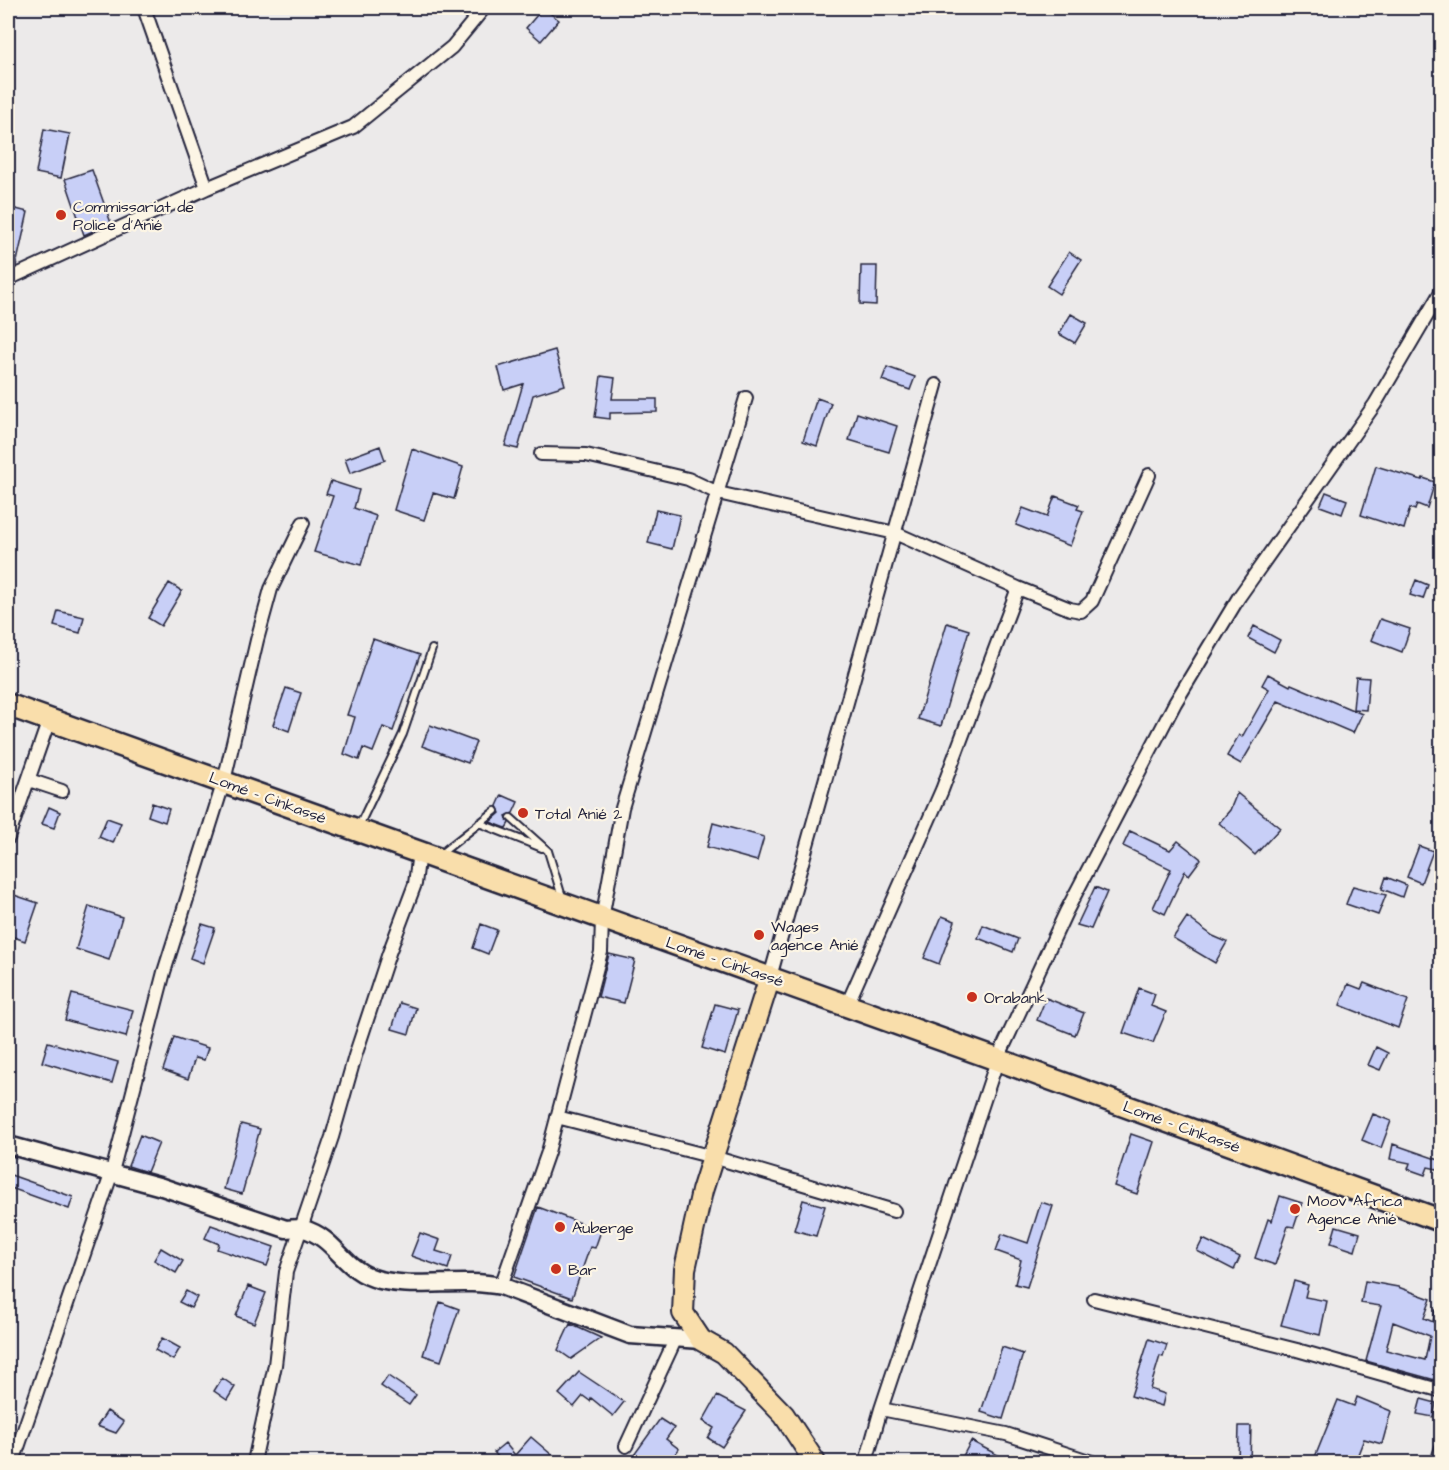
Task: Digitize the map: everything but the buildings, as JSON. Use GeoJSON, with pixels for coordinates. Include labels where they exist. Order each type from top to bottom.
{"type":"FeatureCollection","features":[{"type":"Feature","properties":{"kind":"highway","name":"Lomé - Cinkassé"},"geometry":{"type":"LineString","coordinates":[[8,705],[602,919],[998,1058],[1442,1221]]}},
{"type":"Feature","properties":{"kind":"main road"},"geometry":{"type":"LineString","coordinates":[[770,977],[702,1191],[685,1269],[683,1312],[701,1340],[724,1353],[784,1415],[816,1462]]}},
{"type":"Feature","properties":{"kind":"street"},"geometry":{"type":"LineString","coordinates":[[144,8],[207,188]]}},
{"type":"Feature","properties":{"kind":"street"},"geometry":{"type":"LineString","coordinates":[[8,279],[207,188],[353,127],[452,47],[484,8]]}},
{"type":"Feature","properties":{"kind":"street"},"geometry":{"type":"LineString","coordinates":[[866,1462],[881,1409],[998,1058],[1066,912],[1175,703],[1239,597],[1375,404],[1442,290]]}},
{"type":"Feature","properties":{"kind":"street"},"geometry":{"type":"LineString","coordinates":[[770,977],[936,385]]}},
{"type":"Feature","properties":{"kind":"street"},"geometry":{"type":"LineString","coordinates":[[501,1286],[548,1152],[601,952],[602,919],[622,808],[746,398]]}},
{"type":"Feature","properties":{"kind":"street"},"geometry":{"type":"LineString","coordinates":[[541,454],[586,455],[688,478],[718,493],[895,533],[1018,588],[1070,609],[1081,611],[1092,601],[1149,475]]}},
{"type":"Feature","properties":{"kind":"street"},"geometry":{"type":"LineString","coordinates":[[13,1462],[112,1172],[164,972],[224,781],[271,589],[303,523]]}},
{"type":"Feature","properties":{"kind":"street"},"geometry":{"type":"LineString","coordinates":[[847,1005],[942,790],[1018,588]]}},
{"type":"Feature","properties":{"kind":"street"},"geometry":{"type":"LineString","coordinates":[[8,838],[49,720]]}},
{"type":"Feature","properties":{"kind":"street"},"geometry":{"type":"LineString","coordinates":[[29,780],[62,791]]}},
{"type":"Feature","properties":{"kind":"street"},"geometry":{"type":"LineString","coordinates":[[254,1462],[275,1365],[286,1272],[332,1137],[355,1056],[415,884],[428,855]]}},
{"type":"Feature","properties":{"kind":"street"},"geometry":{"type":"LineString","coordinates":[[557,1117],[713,1157],[894,1211]]}},
{"type":"Feature","properties":{"kind":"street"},"geometry":{"type":"LineString","coordinates":[[8,1145],[112,1172],[224,1206],[286,1229],[301,1228],[330,1243],[354,1270],[380,1280],[409,1283],[481,1282],[501,1286],[630,1335],[701,1340]]}},
{"type":"Feature","properties":{"kind":"street"},"geometry":{"type":"LineString","coordinates":[[1094,1299],[1297,1350],[1442,1391]]}},
{"type":"Feature","properties":{"kind":"street"},"geometry":{"type":"LineString","coordinates":[[626,1446],[675,1338]]}},
{"type":"Feature","properties":{"kind":"street"},"geometry":{"type":"LineString","coordinates":[[881,1409],[1006,1434],[1092,1462]]}},
{"type":"Feature","properties":{"kind":"street"},"geometry":{"type":"LineString","coordinates":[[1437,1462],[1442,1447]]}},
{"type":"Feature","properties":{"kind":"lane"},"geometry":{"type":"LineString","coordinates":[[358,830],[404,734],[432,649]]}},
{"type":"Feature","properties":{"kind":"lane"},"geometry":{"type":"LineString","coordinates":[[428,855],[495,811]]}},
{"type":"Feature","properties":{"kind":"lane"},"geometry":{"type":"LineString","coordinates":[[511,818],[548,851],[566,906]]}},
{"type":"Feature","properties":{"kind":"lane"},"geometry":{"type":"LineString","coordinates":[[480,823],[548,851]]}},
{"type":"Feature","properties":{"kind":"place","name":"Commissariat de Police d'Anié"},"geometry":{"type":"Point","coordinates":[61,215]}},
{"type":"Feature","properties":{"kind":"place","name":"Total Anié 2"},"geometry":{"type":"Point","coordinates":[523,813]}},
{"type":"Feature","properties":{"kind":"place","name":"Wages agence Anié"},"geometry":{"type":"Point","coordinates":[759,935]}},
{"type":"Feature","properties":{"kind":"place","name":"Orabank"},"geometry":{"type":"Point","coordinates":[972,997]}},
{"type":"Feature","properties":{"kind":"place","name":"Moov Africa Agence Anié"},"geometry":{"type":"Point","coordinates":[1295,1209]}},
{"type":"Feature","properties":{"kind":"place","name":"Auberge"},"geometry":{"type":"Point","coordinates":[560,1227]}},
{"type":"Feature","properties":{"kind":"place","name":"Bar"},"geometry":{"type":"Point","coordinates":[556,1269]}}]}
